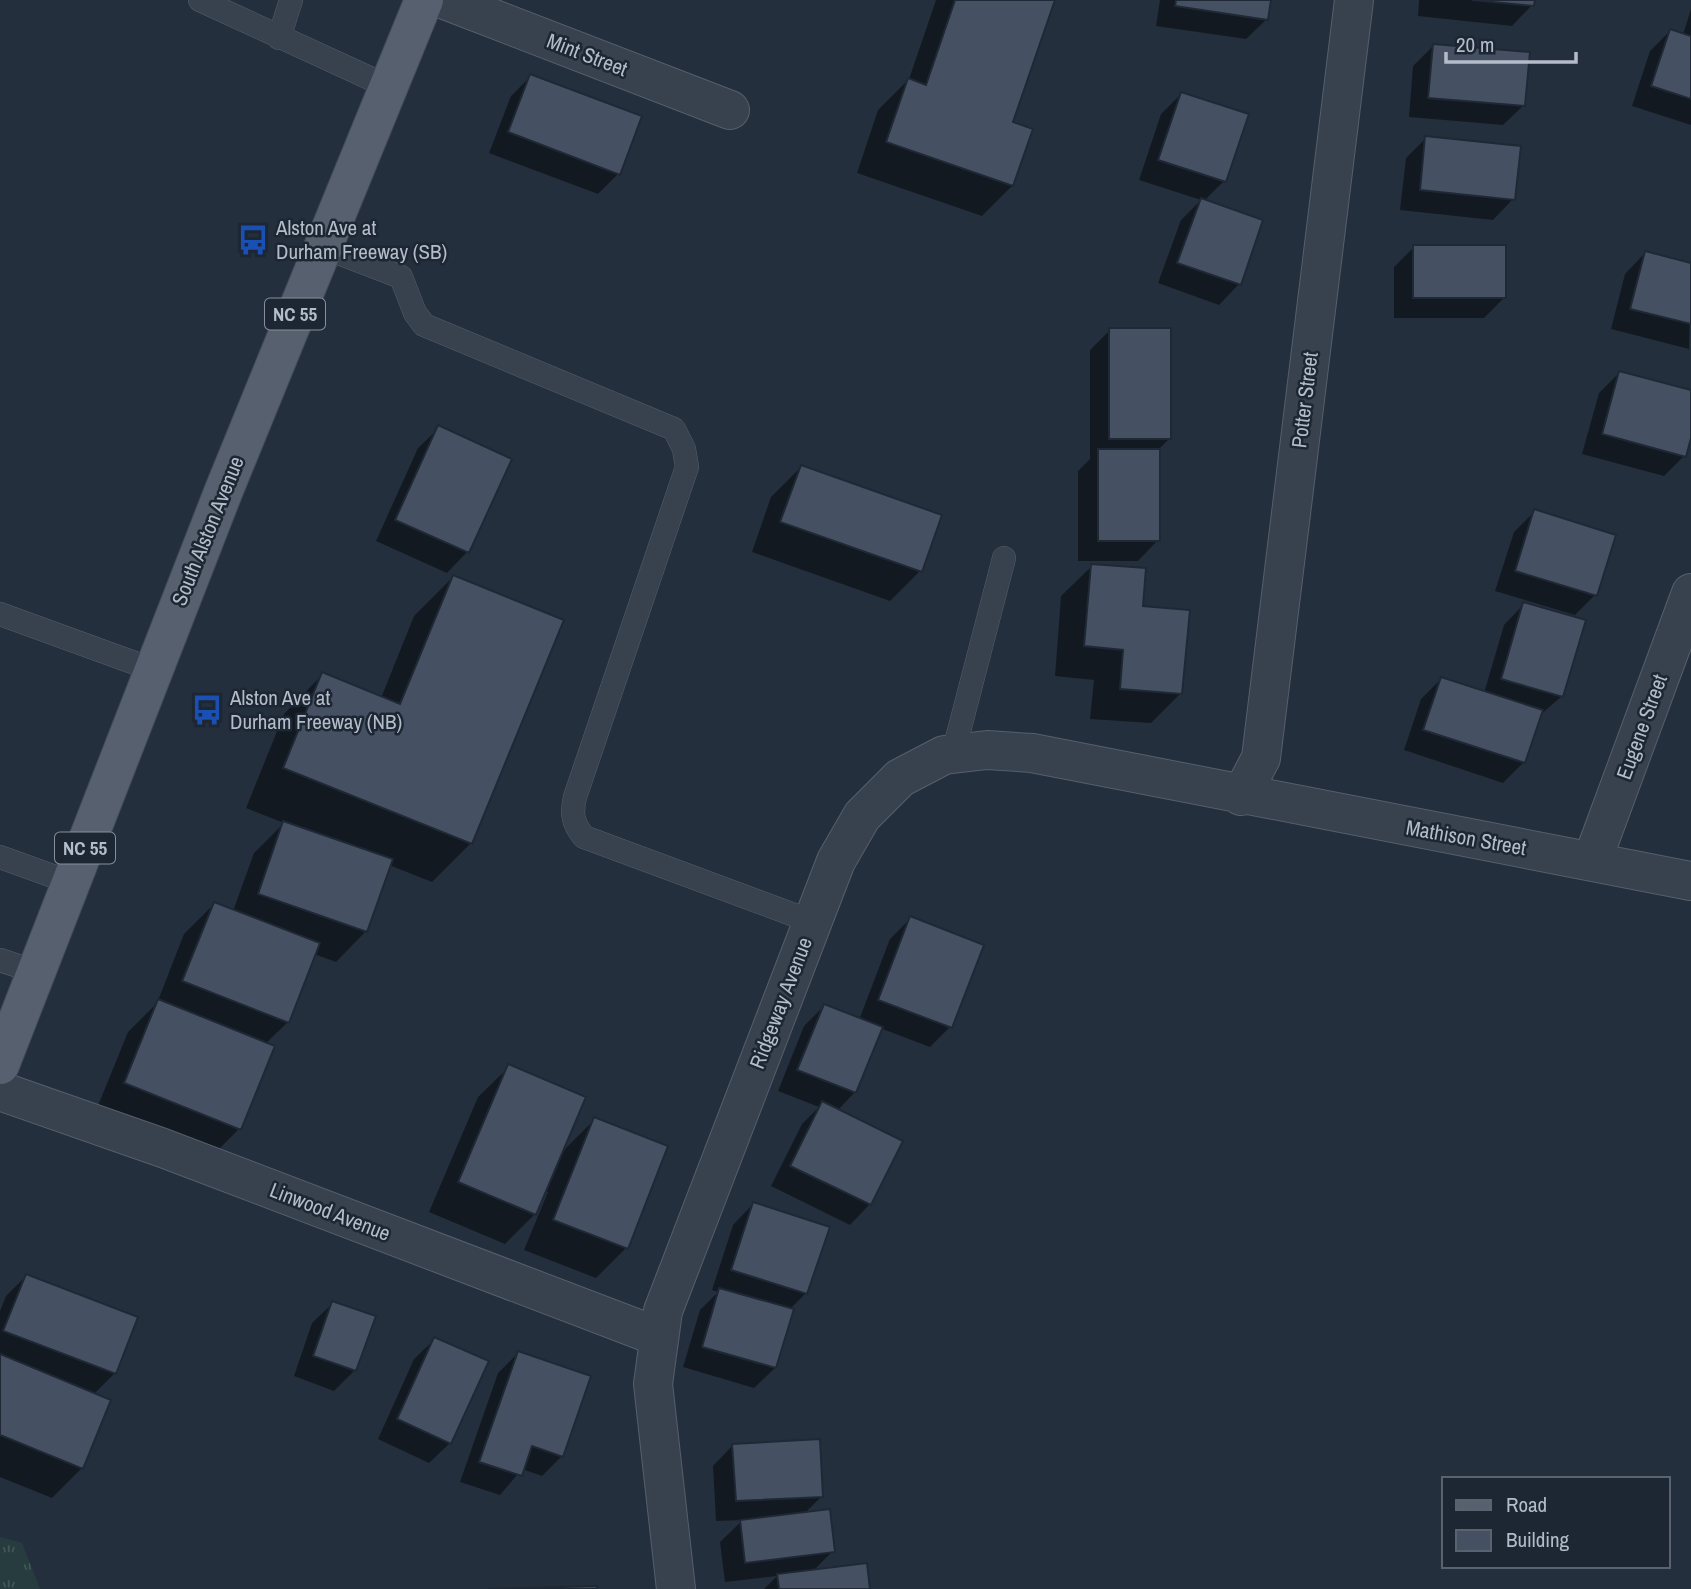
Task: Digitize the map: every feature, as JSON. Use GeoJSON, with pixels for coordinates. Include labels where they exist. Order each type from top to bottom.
{"type":"FeatureCollection","features":[{"type":"Feature","properties":{"kind":"main road","name":"South Alston Avenue"},"geometry":{"type":"LineString","coordinates":[[0,1065],[154,670],[424,0]]}},
{"type":"Feature","properties":{"kind":"street","name":"Mint Street"},"geometry":{"type":"LineString","coordinates":[[445,0],[730,110]]}},
{"type":"Feature","properties":{"kind":"street","name":"Potter Street"},"geometry":{"type":"LineString","coordinates":[[1241,796],[1261,758],[1354,0]]}},
{"type":"Feature","properties":{"kind":"street","name":"Eugene Street"},"geometry":{"type":"LineString","coordinates":[[1592,861],[1691,593]]}},
{"type":"Feature","properties":{"kind":"street","name":"Ridgeway Avenue"},"geometry":{"type":"LineString","coordinates":[[676,1589],[653,1384],[668,1296],[836,861],[862,816],[900,778],[944,755],[987,750],[1032,752],[1241,796]]}},
{"type":"Feature","properties":{"kind":"street","name":"Mathison Street"},"geometry":{"type":"LineString","coordinates":[[1241,796],[1691,881]]}},
{"type":"Feature","properties":{"kind":"street","name":"Linwood Avenue"},"geometry":{"type":"LineString","coordinates":[[0,1091],[163,1148],[659,1337]]}},
{"type":"Feature","properties":{"kind":"lane"},"geometry":{"type":"LineString","coordinates":[[200,0],[247,10],[279,38],[389,87]]}},
{"type":"Feature","properties":{"kind":"lane"},"geometry":{"type":"LineString","coordinates":[[279,38],[291,0]]}},
{"type":"Feature","properties":{"kind":"lane"},"geometry":{"type":"LineString","coordinates":[[323,247],[401,277],[415,313],[424,325],[674,429],[684,449],[687,467],[575,797],[572,811],[576,827],[584,837],[813,922]]}},
{"type":"Feature","properties":{"kind":"lane"},"geometry":{"type":"LineString","coordinates":[[953,754],[1004,558]]}},
{"type":"Feature","properties":{"kind":"lane"},"geometry":{"type":"LineString","coordinates":[[0,614],[154,670]]}},
{"type":"Feature","properties":{"kind":"lane"},"geometry":{"type":"LineString","coordinates":[[0,857],[72,883]]}},
{"type":"Feature","properties":{"kind":"lane"},"geometry":{"type":"LineString","coordinates":[[0,960],[36,972]]}},
{"type":"Feature","properties":{"kind":"green space"},"geometry":{"type":"Polygon","coordinates":[[[0,1537],[22,1543],[40,1589],[0,1589],[0,1537]]]}},
{"type":"Feature","properties":{"kind":"building"},"geometry":{"type":"Polygon","coordinates":[[[955,0],[1055,0],[1013,122],[1033,129],[1013,186],[886,142],[908,78],[926,85],[955,0]]]}},
{"type":"Feature","properties":{"kind":"building"},"geometry":{"type":"Polygon","coordinates":[[[1176,0],[1271,0],[1268,20],[1175,6],[1176,0]]]}},
{"type":"Feature","properties":{"kind":"building"},"geometry":{"type":"Polygon","coordinates":[[[1472,0],[1535,0],[1534,6],[1472,0]]]}},
{"type":"Feature","properties":{"kind":"building"},"geometry":{"type":"Polygon","coordinates":[[[1670,29],[1691,36],[1691,99],[1651,86],[1670,29]]]}},
{"type":"Feature","properties":{"kind":"building"},"geometry":{"type":"Polygon","coordinates":[[[1433,44],[1530,52],[1525,106],[1428,98],[1433,44]]]}},
{"type":"Feature","properties":{"kind":"building"},"geometry":{"type":"Polygon","coordinates":[[[530,74],[642,116],[620,175],[508,132],[530,74]]]}},
{"type":"Feature","properties":{"kind":"building"},"geometry":{"type":"Polygon","coordinates":[[[1181,92],[1249,114],[1226,182],[1158,160],[1181,92]]]}},
{"type":"Feature","properties":{"kind":"building"},"geometry":{"type":"Polygon","coordinates":[[[1425,136],[1521,146],[1515,200],[1420,190],[1425,136]]]}},
{"type":"Feature","properties":{"kind":"building"},"geometry":{"type":"Polygon","coordinates":[[[1201,198],[1263,220],[1241,285],[1177,263],[1201,198]]]}},
{"type":"Feature","properties":{"kind":"building"},"geometry":{"type":"Polygon","coordinates":[[[1413,245],[1506,245],[1506,298],[1413,298],[1413,245]]]}},
{"type":"Feature","properties":{"kind":"building"},"geometry":{"type":"Polygon","coordinates":[[[1645,251],[1691,263],[1691,324],[1630,309],[1645,251]]]}},
{"type":"Feature","properties":{"kind":"building"},"geometry":{"type":"Polygon","coordinates":[[[1109,328],[1171,328],[1171,439],[1109,439],[1109,328]]]}},
{"type":"Feature","properties":{"kind":"building"},"geometry":{"type":"Polygon","coordinates":[[[1619,371],[1691,390],[1691,438],[1686,457],[1602,434],[1619,371]]]}},
{"type":"Feature","properties":{"kind":"building"},"geometry":{"type":"Polygon","coordinates":[[[438,425],[512,459],[469,553],[395,520],[438,425]]]}},
{"type":"Feature","properties":{"kind":"building"},"geometry":{"type":"Polygon","coordinates":[[[1098,449],[1160,449],[1160,541],[1098,541],[1098,449]]]}},
{"type":"Feature","properties":{"kind":"building"},"geometry":{"type":"Polygon","coordinates":[[[801,465],[942,515],[922,572],[780,522],[801,465]]]}},
{"type":"Feature","properties":{"kind":"building"},"geometry":{"type":"Polygon","coordinates":[[[1534,509],[1616,535],[1597,596],[1515,571],[1534,509]]]}},
{"type":"Feature","properties":{"kind":"building"},"geometry":{"type":"Polygon","coordinates":[[[1091,564],[1146,568],[1143,606],[1190,610],[1182,694],[1120,689],[1123,650],[1084,646],[1091,564]]]}},
{"type":"Feature","properties":{"kind":"building"},"geometry":{"type":"Polygon","coordinates":[[[453,575],[564,620],[472,844],[283,768],[322,672],[400,704],[453,575]]]}},
{"type":"Feature","properties":{"kind":"building"},"geometry":{"type":"Polygon","coordinates":[[[1523,602],[1586,620],[1563,697],[1501,679],[1523,602]]]}},
{"type":"Feature","properties":{"kind":"building"},"geometry":{"type":"Polygon","coordinates":[[[1441,677],[1543,710],[1525,763],[1423,730],[1441,677]]]}},
{"type":"Feature","properties":{"kind":"building"},"geometry":{"type":"Polygon","coordinates":[[[283,821],[393,859],[367,932],[258,894],[283,821]]]}},
{"type":"Feature","properties":{"kind":"building"},"geometry":{"type":"Polygon","coordinates":[[[214,902],[320,943],[289,1023],[182,981],[214,902]]]}},
{"type":"Feature","properties":{"kind":"building"},"geometry":{"type":"Polygon","coordinates":[[[910,916],[984,945],[952,1028],[878,1000],[910,916]]]}},
{"type":"Feature","properties":{"kind":"building"},"geometry":{"type":"Polygon","coordinates":[[[158,999],[275,1046],[241,1130],[124,1083],[158,999]]]}},
{"type":"Feature","properties":{"kind":"building"},"geometry":{"type":"Polygon","coordinates":[[[824,1004],[883,1027],[856,1093],[797,1070],[824,1004]]]}},
{"type":"Feature","properties":{"kind":"building"},"geometry":{"type":"Polygon","coordinates":[[[508,1064],[586,1097],[536,1215],[458,1182],[508,1064]]]}},
{"type":"Feature","properties":{"kind":"building"},"geometry":{"type":"Polygon","coordinates":[[[822,1101],[903,1141],[871,1205],[790,1166],[822,1101]]]}},
{"type":"Feature","properties":{"kind":"building"},"geometry":{"type":"Polygon","coordinates":[[[594,1117],[668,1146],[628,1249],[553,1220],[594,1117]]]}},
{"type":"Feature","properties":{"kind":"building"},"geometry":{"type":"Polygon","coordinates":[[[753,1202],[830,1227],[807,1294],[731,1270],[753,1202]]]}},
{"type":"Feature","properties":{"kind":"building"},"geometry":{"type":"Polygon","coordinates":[[[26,1274],[138,1317],[116,1374],[3,1331],[26,1274]]]}},
{"type":"Feature","properties":{"kind":"building"},"geometry":{"type":"Polygon","coordinates":[[[719,1288],[794,1309],[776,1368],[702,1347],[719,1288]]]}},
{"type":"Feature","properties":{"kind":"building"},"geometry":{"type":"Polygon","coordinates":[[[332,1301],[376,1316],[356,1371],[313,1356],[332,1301]]]}},
{"type":"Feature","properties":{"kind":"building"},"geometry":{"type":"Polygon","coordinates":[[[434,1337],[489,1361],[451,1444],[397,1419],[434,1337]]]}},
{"type":"Feature","properties":{"kind":"building"},"geometry":{"type":"Polygon","coordinates":[[[518,1351],[591,1376],[563,1457],[532,1446],[522,1476],[479,1462],[518,1351]]]}},
{"type":"Feature","properties":{"kind":"building"},"geometry":{"type":"Polygon","coordinates":[[[0,1354],[111,1400],[83,1469],[0,1435],[0,1354]]]}},
{"type":"Feature","properties":{"kind":"building"},"geometry":{"type":"Polygon","coordinates":[[[820,1439],[823,1497],[736,1501],[732,1444],[820,1439]]]}},
{"type":"Feature","properties":{"kind":"building"},"geometry":{"type":"Polygon","coordinates":[[[830,1509],[835,1552],[745,1563],[740,1520],[830,1509]]]}},
{"type":"Feature","properties":{"kind":"building"},"geometry":{"type":"Polygon","coordinates":[[[867,1563],[870,1589],[779,1589],[777,1574],[867,1563]]]}},
{"type":"Feature","properties":{"kind":"building"},"geometry":{"type":"Polygon","coordinates":[[[597,1586],[597,1589],[488,1589],[597,1586]]]}},
{"type":"Feature","properties":{"kind":"place","name":"Alston Ave at Durham Freeway (SB)"},"geometry":{"type":"Point","coordinates":[253,240]}},
{"type":"Feature","properties":{"kind":"place","name":"Alston Ave at Durham Freeway (NB)"},"geometry":{"type":"Point","coordinates":[207,710]}}]}
